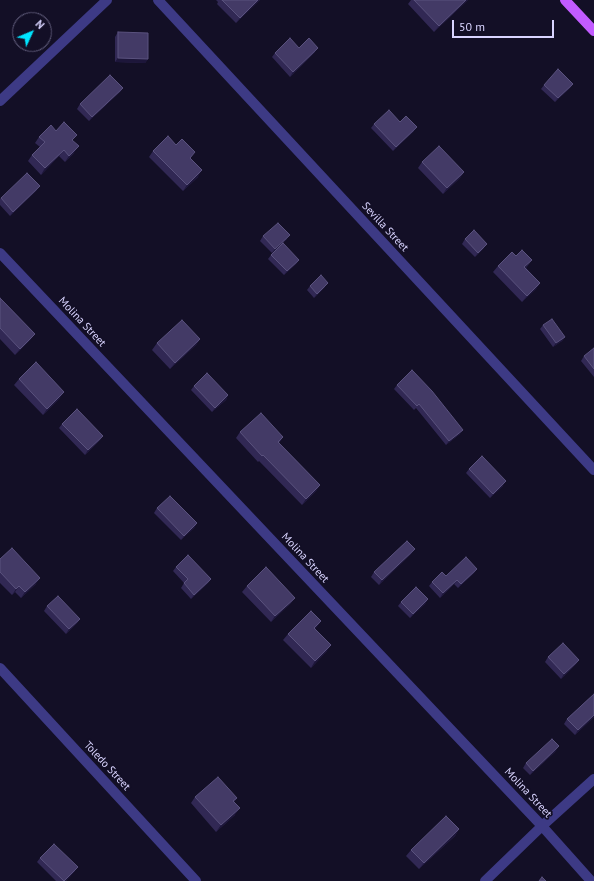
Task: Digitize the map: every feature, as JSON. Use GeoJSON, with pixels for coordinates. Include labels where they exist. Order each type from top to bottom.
{"type":"FeatureCollection","features":[{"type":"Feature","properties":{"kind":"main road"},"geometry":{"type":"LineString","coordinates":[[565,0],[594,31]]}},
{"type":"Feature","properties":{"kind":"street"},"geometry":{"type":"LineString","coordinates":[[0,101],[107,0]]}},
{"type":"Feature","properties":{"kind":"street","name":"Sevilla Street"},"geometry":{"type":"LineString","coordinates":[[158,0],[594,470]]}},
{"type":"Feature","properties":{"kind":"street","name":"Molina Street"},"geometry":{"type":"LineString","coordinates":[[0,253],[542,826],[591,881]]}},
{"type":"Feature","properties":{"kind":"street","name":"Toledo Street"},"geometry":{"type":"LineString","coordinates":[[0,668],[196,881]]}},
{"type":"Feature","properties":{"kind":"street"},"geometry":{"type":"LineString","coordinates":[[485,881],[542,826],[594,779]]}},
{"type":"Feature","properties":{"kind":"building"},"geometry":{"type":"Polygon","coordinates":[[[222,0],[258,0],[240,18],[222,0]]]}},
{"type":"Feature","properties":{"kind":"building"},"geometry":{"type":"Polygon","coordinates":[[[414,0],[466,0],[439,26],[414,0]]]}},
{"type":"Feature","properties":{"kind":"building"},"geometry":{"type":"Polygon","coordinates":[[[118,32],[148,33],[148,59],[118,58],[118,32]]]}},
{"type":"Feature","properties":{"kind":"building"},"geometry":{"type":"Polygon","coordinates":[[[290,38],[299,48],[309,38],[318,48],[293,72],[275,53],[290,38]]]}},
{"type":"Feature","properties":{"kind":"building"},"geometry":{"type":"Polygon","coordinates":[[[558,69],[573,84],[558,98],[544,85],[558,69]]]}},
{"type":"Feature","properties":{"kind":"building"},"geometry":{"type":"Polygon","coordinates":[[[110,75],[123,88],[92,117],[80,104],[110,75]]]}},
{"type":"Feature","properties":{"kind":"building"},"geometry":{"type":"Polygon","coordinates":[[[389,110],[400,122],[406,116],[417,127],[396,147],[374,124],[389,110]]]}},
{"type":"Feature","properties":{"kind":"building"},"geometry":{"type":"Polygon","coordinates":[[[64,122],[77,135],[72,140],[79,146],[69,156],[64,150],[45,168],[32,155],[45,142],[39,137],[51,125],[56,131],[64,122]]]}},
{"type":"Feature","properties":{"kind":"building"},"geometry":{"type":"Polygon","coordinates":[[[168,136],[176,145],[182,139],[195,152],[190,158],[202,170],[187,185],[153,151],[168,136]]]}},
{"type":"Feature","properties":{"kind":"building"},"geometry":{"type":"Polygon","coordinates":[[[439,146],[464,172],[447,188],[422,162],[439,146]]]}},
{"type":"Feature","properties":{"kind":"building"},"geometry":{"type":"Polygon","coordinates":[[[27,173],[40,186],[13,212],[1,198],[27,173]]]}},
{"type":"Feature","properties":{"kind":"building"},"geometry":{"type":"Polygon","coordinates":[[[278,223],[290,235],[275,249],[263,236],[278,223]]]}},
{"type":"Feature","properties":{"kind":"building"},"geometry":{"type":"Polygon","coordinates":[[[474,230],[487,244],[478,253],[465,239],[474,230]]]}},
{"type":"Feature","properties":{"kind":"building"},"geometry":{"type":"Polygon","coordinates":[[[283,243],[299,260],[287,271],[271,255],[283,243]]]}},
{"type":"Feature","properties":{"kind":"building"},"geometry":{"type":"Polygon","coordinates":[[[522,250],[532,260],[524,267],[540,283],[527,296],[498,266],[512,252],[516,256],[522,250]]]}},
{"type":"Feature","properties":{"kind":"building"},"geometry":{"type":"Polygon","coordinates":[[[321,275],[328,283],[317,294],[310,286],[321,275]]]}},
{"type":"Feature","properties":{"kind":"building"},"geometry":{"type":"Polygon","coordinates":[[[0,298],[35,334],[20,349],[0,328],[0,298]]]}},
{"type":"Feature","properties":{"kind":"building"},"geometry":{"type":"Polygon","coordinates":[[[552,319],[565,337],[556,343],[543,325],[552,319]]]}},
{"type":"Feature","properties":{"kind":"building"},"geometry":{"type":"Polygon","coordinates":[[[182,320],[200,339],[175,363],[157,343],[182,320]]]}},
{"type":"Feature","properties":{"kind":"building"},"geometry":{"type":"Polygon","coordinates":[[[594,348],[594,369],[584,356],[594,348]]]}},
{"type":"Feature","properties":{"kind":"building"},"geometry":{"type":"Polygon","coordinates":[[[36,362],[64,392],[47,409],[19,379],[36,362]]]}},
{"type":"Feature","properties":{"kind":"building"},"geometry":{"type":"Polygon","coordinates":[[[412,370],[432,391],[463,430],[449,441],[419,404],[417,406],[397,385],[412,370]]]}},
{"type":"Feature","properties":{"kind":"building"},"geometry":{"type":"Polygon","coordinates":[[[207,373],[228,395],[215,408],[194,386],[207,373]]]}},
{"type":"Feature","properties":{"kind":"building"},"geometry":{"type":"Polygon","coordinates":[[[77,409],[103,436],[88,450],[62,424],[77,409]]]}},
{"type":"Feature","properties":{"kind":"building"},"geometry":{"type":"Polygon","coordinates":[[[261,413],[283,437],[278,442],[320,485],[306,499],[240,432],[261,413]]]}},
{"type":"Feature","properties":{"kind":"building"},"geometry":{"type":"Polygon","coordinates":[[[482,456],[506,481],[493,494],[469,469],[482,456]]]}},
{"type":"Feature","properties":{"kind":"building"},"geometry":{"type":"Polygon","coordinates":[[[170,496],[197,523],[184,536],[157,508],[170,496]]]}},
{"type":"Feature","properties":{"kind":"building"},"geometry":{"type":"Polygon","coordinates":[[[407,541],[415,549],[382,580],[374,572],[407,541]]]}},
{"type":"Feature","properties":{"kind":"building"},"geometry":{"type":"Polygon","coordinates":[[[12,548],[40,578],[25,592],[19,586],[16,589],[0,572],[0,559],[12,548]]]}},
{"type":"Feature","properties":{"kind":"building"},"geometry":{"type":"Polygon","coordinates":[[[188,555],[211,579],[194,595],[184,583],[188,579],[176,567],[188,555]]]}},
{"type":"Feature","properties":{"kind":"building"},"geometry":{"type":"Polygon","coordinates":[[[466,557],[477,569],[461,584],[457,580],[443,593],[432,582],[442,572],[446,576],[466,557]]]}},
{"type":"Feature","properties":{"kind":"building"},"geometry":{"type":"Polygon","coordinates":[[[266,567],[295,598],[275,616],[247,586],[266,567]]]}},
{"type":"Feature","properties":{"kind":"building"},"geometry":{"type":"Polygon","coordinates":[[[416,587],[428,599],[413,614],[401,602],[416,587]]]}},
{"type":"Feature","properties":{"kind":"building"},"geometry":{"type":"Polygon","coordinates":[[[58,596],[80,619],[69,629],[47,606],[58,596]]]}},
{"type":"Feature","properties":{"kind":"building"},"geometry":{"type":"Polygon","coordinates":[[[311,611],[321,621],[314,628],[331,645],[315,661],[288,634],[311,611]]]}},
{"type":"Feature","properties":{"kind":"building"},"geometry":{"type":"Polygon","coordinates":[[[563,643],[579,660],[564,674],[548,657],[563,643]]]}},
{"type":"Feature","properties":{"kind":"building"},"geometry":{"type":"Polygon","coordinates":[[[594,694],[594,715],[578,730],[567,719],[594,694]]]}},
{"type":"Feature","properties":{"kind":"building"},"geometry":{"type":"Polygon","coordinates":[[[552,739],[559,746],[533,771],[526,763],[552,739]]]}},
{"type":"Feature","properties":{"kind":"building"},"geometry":{"type":"Polygon","coordinates":[[[218,777],[237,798],[233,801],[240,808],[221,825],[195,797],[218,777]]]}},
{"type":"Feature","properties":{"kind":"building"},"geometry":{"type":"Polygon","coordinates":[[[446,816],[459,829],[424,863],[411,850],[446,816]]]}},
{"type":"Feature","properties":{"kind":"building"},"geometry":{"type":"Polygon","coordinates":[[[54,844],[78,867],[64,881],[40,858],[54,844]]]}},
{"type":"Feature","properties":{"kind":"building"},"geometry":{"type":"Polygon","coordinates":[[[542,877],[546,881],[539,881],[542,877]]]}}]}
